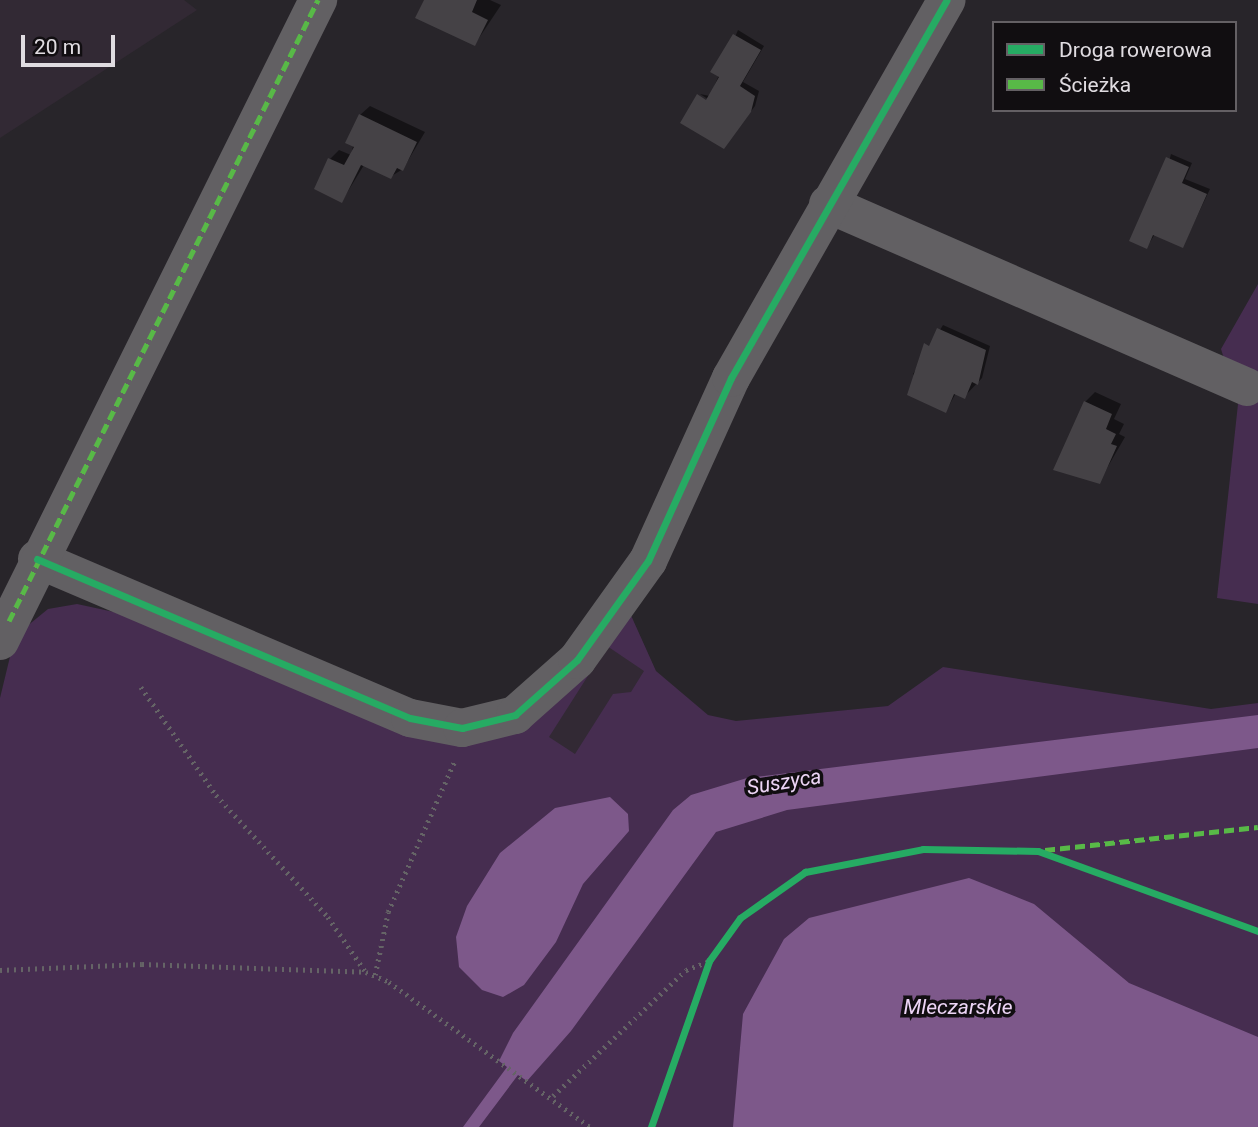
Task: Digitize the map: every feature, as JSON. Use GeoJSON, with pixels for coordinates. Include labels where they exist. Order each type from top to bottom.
{"type":"FeatureCollection","features":[{"type":"Feature","properties":{"kind":"street"},"geometry":{"type":"LineString","coordinates":[[0,641],[37,559],[318,0]]}},
{"type":"Feature","properties":{"kind":"street"},"geometry":{"type":"LineString","coordinates":[[37,559],[410,718],[469,726],[515,715],[577,660],[648,561],[731,378],[828,204],[947,0]]}},
{"type":"Feature","properties":{"kind":"street"},"geometry":{"type":"LineString","coordinates":[[828,204],[1247,387]]}},
{"type":"Feature","properties":{"kind":"path"},"geometry":{"type":"LineString","coordinates":[[141,687],[216,795],[328,917],[366,972]]}},
{"type":"Feature","properties":{"kind":"path"},"geometry":{"type":"LineString","coordinates":[[374,975],[388,912],[469,726]]}},
{"type":"Feature","properties":{"kind":"path"},"geometry":{"type":"LineString","coordinates":[[651,1127],[709,961],[740,918],[782,884],[834,863],[923,849],[1038,851],[1258,931]]}},
{"type":"Feature","properties":{"kind":"path"},"geometry":{"type":"LineString","coordinates":[[553,1096],[686,970],[709,961]]}},
{"type":"Feature","properties":{"kind":"path"},"geometry":{"type":"LineString","coordinates":[[0,970],[142,964],[366,972],[374,975],[536,1093],[553,1096],[590,1127]]}},
{"type":"Feature","properties":{"kind":"shaded area"},"geometry":{"type":"Polygon","coordinates":[[[0,0],[184,0],[197,10],[0,138],[0,0]]]}},
{"type":"Feature","properties":{"kind":"shaded area"},"geometry":{"type":"Polygon","coordinates":[[[1258,284],[1258,604],[1217,598],[1238,404],[1221,349],[1258,284]]]}},
{"type":"Feature","properties":{"kind":"shaded area"},"geometry":{"type":"Polygon","coordinates":[[[77,604],[114,612],[455,739],[629,611],[656,671],[708,715],[736,721],[888,706],[943,667],[1211,709],[1258,703],[1258,1127],[0,1127],[0,698],[15,636],[48,609],[77,604]],[[607,646],[549,737],[575,754],[613,694],[631,692],[644,671],[607,646]]]}},
{"type":"Feature","properties":{"kind":"shaded area"},"geometry":{"type":"Polygon","coordinates":[[[629,611],[696,762],[535,754],[629,611]]]}},
{"type":"Feature","properties":{"kind":"water","name":"Suszyca"},"geometry":{"type":"Polygon","coordinates":[[[1258,715],[1258,748],[787,810],[716,832],[571,1031],[527,1081],[518,1075],[479,1127],[463,1127],[507,1067],[499,1061],[513,1033],[673,810],[691,795],[747,778],[1258,715]]]}},
{"type":"Feature","properties":{"kind":"water"},"geometry":{"type":"Polygon","coordinates":[[[610,797],[628,814],[629,831],[583,884],[556,942],[524,985],[503,997],[482,990],[459,967],[456,937],[467,906],[500,853],[555,808],[610,797]]]}},
{"type":"Feature","properties":{"kind":"water","name":"Mleczarskie"},"geometry":{"type":"Polygon","coordinates":[[[969,878],[1034,904],[1129,983],[1258,1037],[1258,1127],[733,1127],[743,1014],[784,939],[809,918],[969,878]]]}},
{"type":"Feature","properties":{"kind":"building"},"geometry":{"type":"Polygon","coordinates":[[[424,0],[477,0],[472,12],[488,20],[475,46],[415,18],[424,0]]]}},
{"type":"Feature","properties":{"kind":"building"},"geometry":{"type":"Polygon","coordinates":[[[733,34],[761,50],[740,86],[755,96],[751,112],[724,149],[680,123],[697,94],[706,100],[719,77],[710,72],[733,34]]]}},
{"type":"Feature","properties":{"kind":"building"},"geometry":{"type":"Polygon","coordinates":[[[359,114],[417,142],[403,171],[397,168],[391,179],[361,165],[342,203],[314,189],[328,158],[344,165],[354,147],[345,143],[359,114]]]}},
{"type":"Feature","properties":{"kind":"building"},"geometry":{"type":"Polygon","coordinates":[[[1166,157],[1189,167],[1182,183],[1207,194],[1183,248],[1153,235],[1147,249],[1129,241],[1166,157]]]}},
{"type":"Feature","properties":{"kind":"building"},"geometry":{"type":"Polygon","coordinates":[[[937,328],[986,350],[978,385],[972,382],[965,399],[954,394],[946,413],[907,395],[924,343],[929,346],[937,328]]]}},
{"type":"Feature","properties":{"kind":"building"},"geometry":{"type":"Polygon","coordinates":[[[1084,401],[1112,414],[1106,429],[1116,434],[1111,444],[1117,446],[1100,484],[1053,470],[1084,401]]]}},
{"type":"Feature","properties":{"kind":"marked path"},"geometry":{"type":"LineString","coordinates":[[9,621],[318,0]]}},
{"type":"Feature","properties":{"kind":"marked path"},"geometry":{"type":"LineString","coordinates":[[1045,850],[1258,827]]}},
{"type":"Feature","properties":{"kind":"cycle path"},"geometry":{"type":"LineString","coordinates":[[37,559],[410,718],[462,728],[515,715],[577,660],[648,561],[731,378],[947,0]]}},
{"type":"Feature","properties":{"kind":"cycle path"},"geometry":{"type":"LineString","coordinates":[[651,1127],[709,961],[740,918],[805,872],[923,849],[1038,851],[1258,931]]}}]}
